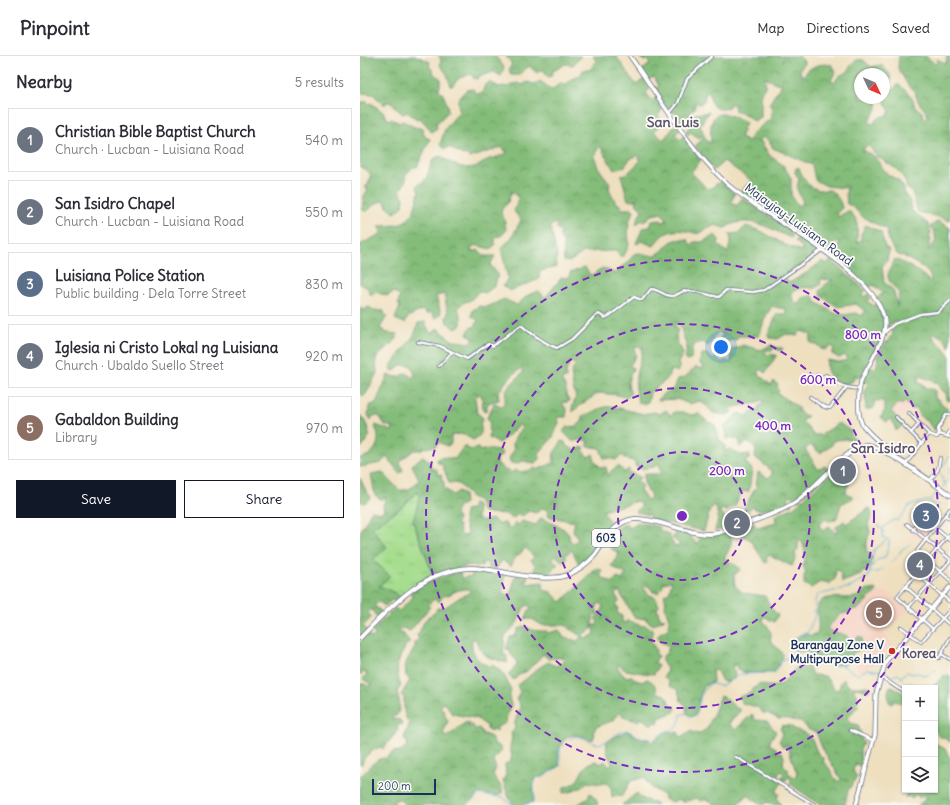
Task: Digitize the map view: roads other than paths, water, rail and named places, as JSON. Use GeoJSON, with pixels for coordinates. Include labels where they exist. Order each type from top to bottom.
{"type":"FeatureCollection","features":[{"type":"Feature","properties":{"kind":"main road","name":"603"},"geometry":{"type":"LineString","coordinates":[[360,638],[401,597],[433,576],[469,568],[518,575],[565,576],[586,564],[594,556],[615,527],[634,519],[715,534],[795,503],[852,452],[859,448],[872,446],[883,451],[898,459],[950,495]]}},
{"type":"Feature","properties":{"kind":"main road"},"geometry":{"type":"LineString","coordinates":[[883,451],[886,447]]}},
{"type":"Feature","properties":{"kind":"street","name":"Majayjay-Luisiana Road"},"geometry":{"type":"LineString","coordinates":[[630,56],[706,162],[730,186],[822,250],[858,280],[877,301],[885,318],[885,332]]}},
{"type":"Feature","properties":{"kind":"street"},"geometry":{"type":"LineString","coordinates":[[670,113],[678,103],[686,79],[712,56]]}},
{"type":"Feature","properties":{"kind":"street"},"geometry":{"type":"LineString","coordinates":[[418,342],[440,346],[467,359],[488,344],[493,346],[521,325],[547,344],[557,348],[572,339],[594,317],[599,314],[605,318],[609,316],[634,297],[642,300],[651,289],[656,289],[668,296],[674,297],[683,291],[698,292],[719,297],[726,290],[753,292],[764,290],[822,250]]}},
{"type":"Feature","properties":{"kind":"street"},"geometry":{"type":"LineString","coordinates":[[898,459],[862,424],[859,389],[866,369],[885,332],[894,324],[920,314],[938,312],[950,301]]}},
{"type":"Feature","properties":{"kind":"street"},"geometry":{"type":"LineString","coordinates":[[439,366],[452,352]]}},
{"type":"Feature","properties":{"kind":"street"},"geometry":{"type":"LineString","coordinates":[[818,375],[822,377],[826,375],[834,382],[846,388],[859,389]]}},
{"type":"Feature","properties":{"kind":"street"},"geometry":{"type":"LineString","coordinates":[[810,397],[816,403],[826,408],[830,408],[846,388]]}},
{"type":"Feature","properties":{"kind":"street"},"geometry":{"type":"LineString","coordinates":[[909,413],[929,434],[936,438],[939,434]]}},
{"type":"Feature","properties":{"kind":"street"},"geometry":{"type":"LineString","coordinates":[[939,434],[938,429],[946,415],[950,414]]}},
{"type":"Feature","properties":{"kind":"street"},"geometry":{"type":"LineString","coordinates":[[896,417],[921,443]]}},
{"type":"Feature","properties":{"kind":"street"},"geometry":{"type":"LineString","coordinates":[[911,433],[919,424]]}},
{"type":"Feature","properties":{"kind":"street"},"geometry":{"type":"LineString","coordinates":[[939,434],[949,437],[950,431]]}},
{"type":"Feature","properties":{"kind":"street"},"geometry":{"type":"LineString","coordinates":[[905,465],[929,434]]}},
{"type":"Feature","properties":{"kind":"street"},"geometry":{"type":"LineString","coordinates":[[930,481],[938,469],[940,458]]}},
{"type":"Feature","properties":{"kind":"street"},"geometry":{"type":"LineString","coordinates":[[950,509],[917,551],[950,580]]}},
{"type":"Feature","properties":{"kind":"street"},"geometry":{"type":"LineString","coordinates":[[945,515],[950,519]]}},
{"type":"Feature","properties":{"kind":"street"},"geometry":{"type":"LineString","coordinates":[[913,530],[923,518],[949,539]]}},
{"type":"Feature","properties":{"kind":"street"},"geometry":{"type":"LineString","coordinates":[[907,524],[950,560],[908,608]]}},
{"type":"Feature","properties":{"kind":"street"},"geometry":{"type":"LineString","coordinates":[[934,629],[897,597],[938,549],[949,539],[950,534]]}},
{"type":"Feature","properties":{"kind":"street"},"geometry":{"type":"LineString","coordinates":[[917,574],[950,602]]}},
{"type":"Feature","properties":{"kind":"street"},"geometry":{"type":"LineString","coordinates":[[906,587],[950,625]]}},
{"type":"Feature","properties":{"kind":"street"},"geometry":{"type":"LineString","coordinates":[[856,805],[874,741],[877,725],[876,694],[882,671],[890,656],[950,587]]}},
{"type":"Feature","properties":{"kind":"street"},"geometry":{"type":"LineString","coordinates":[[901,628],[921,642],[950,610]]}},
{"type":"Feature","properties":{"kind":"street"},"geometry":{"type":"LineString","coordinates":[[939,658],[950,638]]}},
{"type":"Feature","properties":{"kind":"street"},"geometry":{"type":"LineString","coordinates":[[941,654],[950,659]]}},
{"type":"Feature","properties":{"kind":"street"},"geometry":{"type":"LineString","coordinates":[[880,676],[886,679],[889,684],[902,691]]}},
{"type":"Feature","properties":{"kind":"street"},"geometry":{"type":"LineString","coordinates":[[850,730],[874,741]]}},
{"type":"Feature","properties":{"kind":"street"},"geometry":{"type":"LineString","coordinates":[[736,757],[815,805]]}},
{"type":"Feature","properties":{"kind":"waterway"},"geometry":{"type":"LineString","coordinates":[[945,485],[939,471],[950,456]]}},
{"type":"Feature","properties":{"kind":"waterway"},"geometry":{"type":"LineString","coordinates":[[950,467],[950,473]]}},
{"type":"Feature","properties":{"kind":"waterway"},"geometry":{"type":"LineString","coordinates":[[943,487],[950,478]]}},
{"type":"Feature","properties":{"kind":"waterway"},"geometry":{"type":"LineString","coordinates":[[883,528],[893,520],[898,520],[910,505],[930,500],[939,490]]}},
{"type":"Feature","properties":{"kind":"waterway"},"geometry":{"type":"LineString","coordinates":[[931,501],[931,503],[940,505]]}},
{"type":"Feature","properties":{"kind":"waterway"},"geometry":{"type":"LineString","coordinates":[[870,569],[877,560],[885,558],[889,545],[889,540],[883,537],[883,529],[878,525]]}},
{"type":"Feature","properties":{"kind":"waterway"},"geometry":{"type":"LineString","coordinates":[[797,651],[794,651],[794,643],[798,636],[807,634],[814,617],[817,595],[851,587],[869,576],[874,550],[886,540]]}},
{"type":"Feature","properties":{"kind":"waterway"},"geometry":{"type":"LineString","coordinates":[[899,555],[902,549],[909,546]]}},
{"type":"Feature","properties":{"kind":"waterway"},"geometry":{"type":"LineString","coordinates":[[891,563],[897,557]]}},
{"type":"Feature","properties":{"kind":"waterway"},"geometry":{"type":"LineString","coordinates":[[870,572],[878,572],[883,569]]}},
{"type":"Feature","properties":{"kind":"waterway"},"geometry":{"type":"LineString","coordinates":[[523,805],[533,802],[535,778],[543,777],[560,766],[560,748],[568,740],[574,737],[579,737],[599,744],[627,730],[641,738],[650,739],[652,742],[667,731],[676,728],[681,717],[680,715],[686,713],[691,717],[696,715],[701,695],[710,683],[721,686],[741,674],[774,673],[782,660],[796,654],[797,651],[805,651],[828,665],[842,665],[858,675],[867,669],[881,671]]}},
{"type":"Feature","properties":{"kind":"waterway"},"geometry":{"type":"LineString","coordinates":[[901,677],[907,672],[913,674],[918,673],[926,676],[936,670]]}},
{"type":"Feature","properties":{"kind":"waterway"},"geometry":{"type":"LineString","coordinates":[[885,672],[890,677],[898,674],[906,683],[920,685]]}},
{"type":"Feature","properties":{"kind":"waterway"},"geometry":{"type":"LineString","coordinates":[[935,685],[943,676],[950,676]]}},
{"type":"Feature","properties":{"kind":"waterway"},"geometry":{"type":"LineString","coordinates":[[467,805],[479,794],[502,797],[513,805]]}},
{"type":"Feature","properties":{"kind":"place","name":"Christian Bible Baptist Church"},"geometry":{"type":"Point","coordinates":[843,471]}},
{"type":"Feature","properties":{"kind":"place","name":"Luisiana Police Station"},"geometry":{"type":"Point","coordinates":[926,516]}},
{"type":"Feature","properties":{"kind":"place","name":"San Isidro Chapel"},"geometry":{"type":"Point","coordinates":[737,523]}},
{"type":"Feature","properties":{"kind":"place","name":"Iglesia ni Cristo Lokal ng Luisiana"},"geometry":{"type":"Point","coordinates":[920,565]}},
{"type":"Feature","properties":{"kind":"place","name":"Gabaldon Building"},"geometry":{"type":"Point","coordinates":[879,613]}},
{"type":"Feature","properties":{"kind":"place","name":"Barangay Zone V Multipurpose Hall"},"geometry":{"type":"Point","coordinates":[892,651]}},
{"type":"Feature","properties":{"kind":"district","name":"San Luis"},"geometry":{"type":"Point","coordinates":[673,122]}},
{"type":"Feature","properties":{"kind":"district","name":"San Isidro"},"geometry":{"type":"Point","coordinates":[883,448]}},
{"type":"Feature","properties":{"kind":"district","name":"Korea"},"geometry":{"type":"Point","coordinates":[919,653]}}]}
